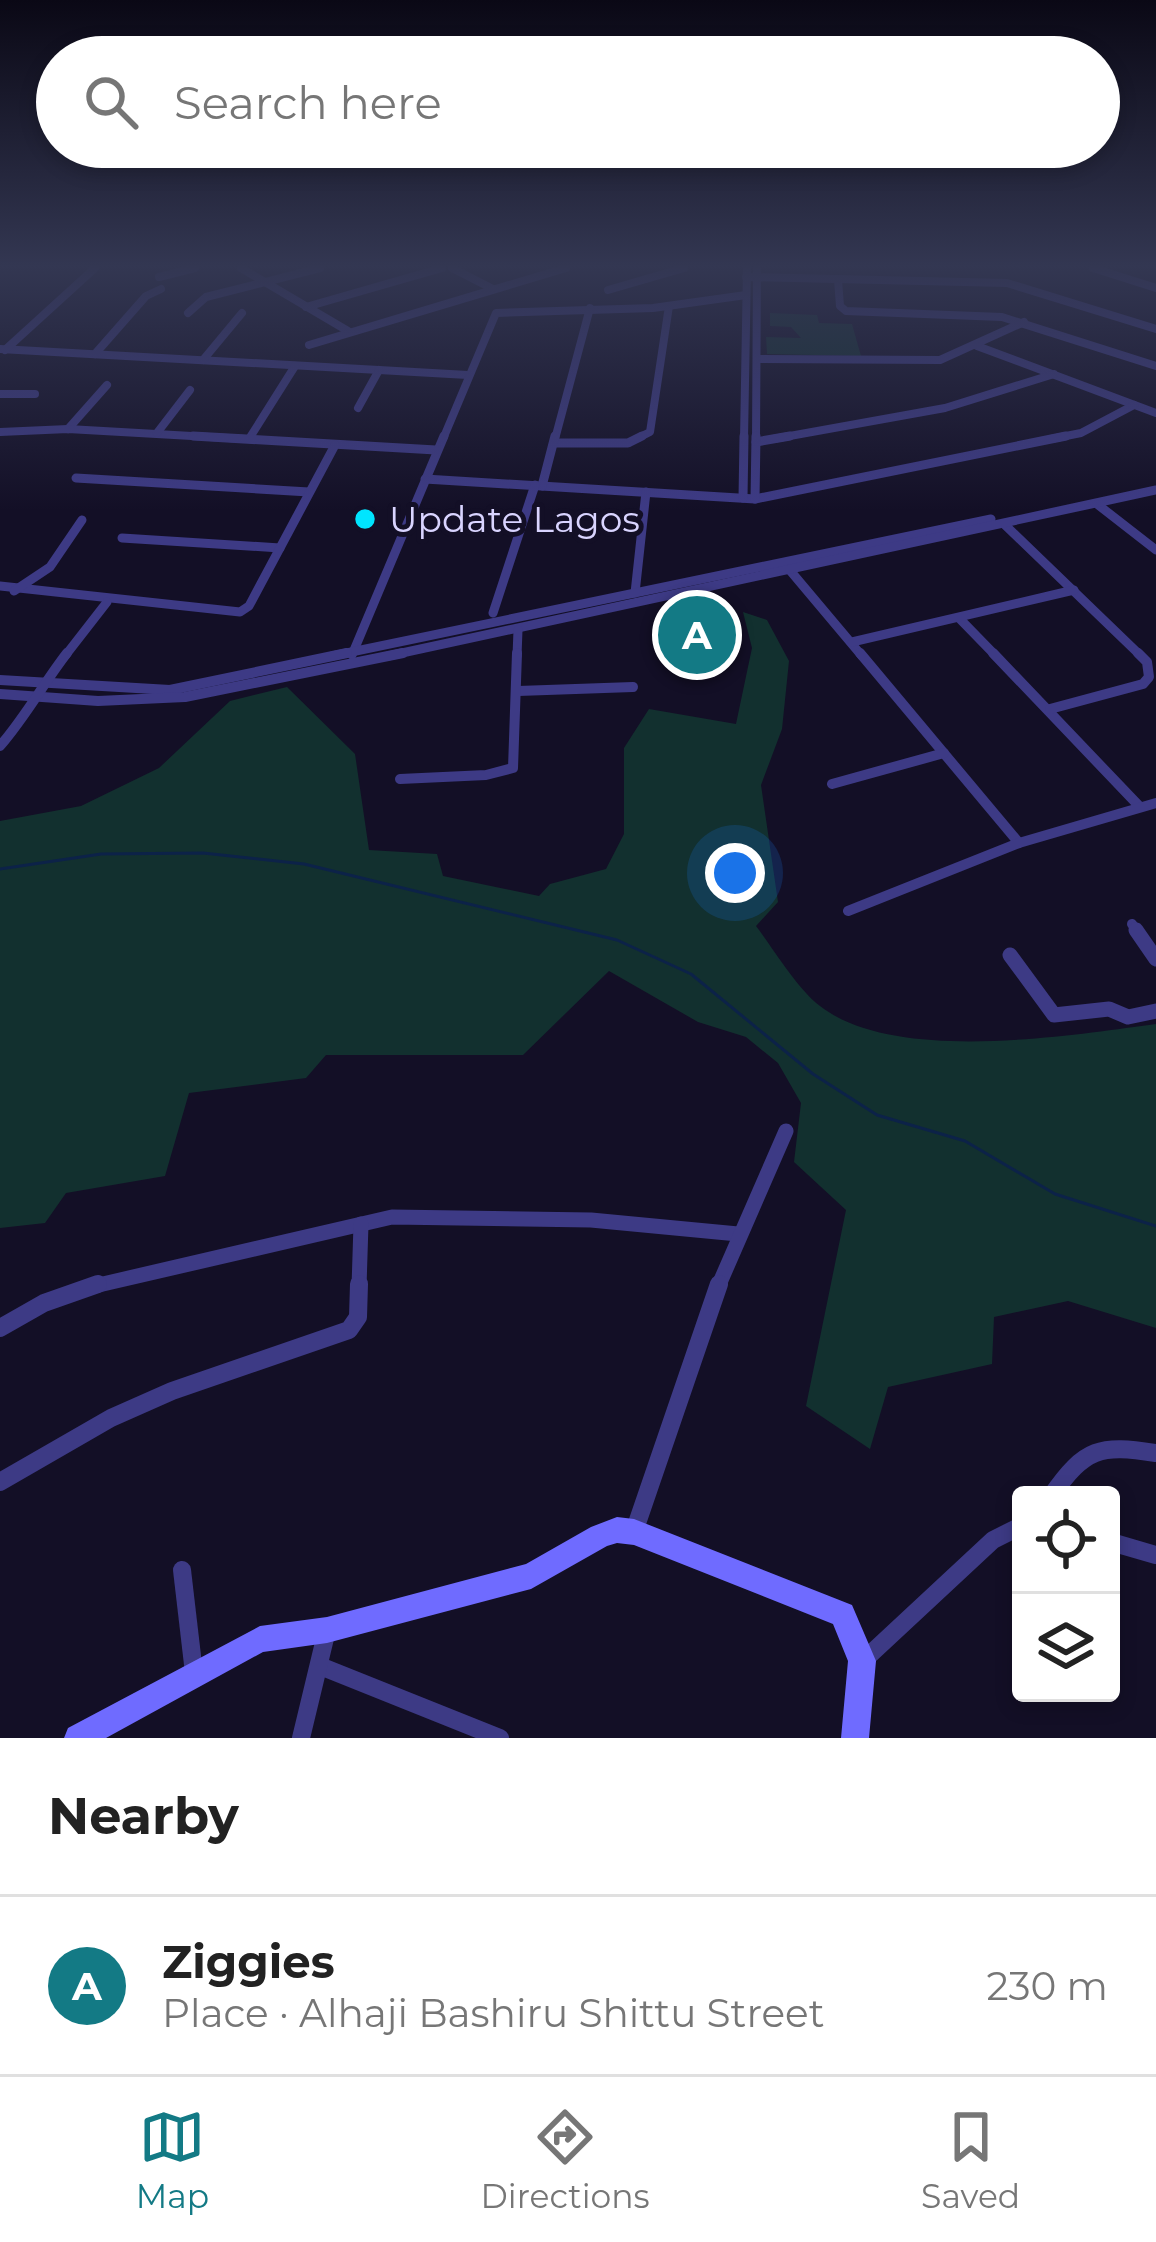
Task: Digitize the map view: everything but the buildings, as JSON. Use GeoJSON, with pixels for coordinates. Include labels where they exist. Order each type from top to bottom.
{"type":"FeatureCollection","features":[{"type":"Feature","properties":{"kind":"street"},"geometry":{"type":"LineString","coordinates":[[95,355],[100,349]]}},
{"type":"Feature","properties":{"kind":"street"},"geometry":{"type":"LineString","coordinates":[[203,360],[212,349]]}},
{"type":"Feature","properties":{"kind":"street"},"geometry":{"type":"LineString","coordinates":[[351,658],[480,349]]}},
{"type":"Feature","properties":{"kind":"street"},"geometry":{"type":"LineString","coordinates":[[494,613],[555,443],[579,349]]}},
{"type":"Feature","properties":{"kind":"street"},"geometry":{"type":"LineString","coordinates":[[555,443],[628,443],[650,432],[663,349]]}},
{"type":"Feature","properties":{"kind":"street"},"geometry":{"type":"LineString","coordinates":[[743,498],[745,349]]}},
{"type":"Feature","properties":{"kind":"street"},"geometry":{"type":"LineString","coordinates":[[755,499],[758,349]]}},
{"type":"Feature","properties":{"kind":"street"},"geometry":{"type":"LineString","coordinates":[[758,359],[924,362],[967,349]]}},
{"type":"Feature","properties":{"kind":"street"},"geometry":{"type":"LineString","coordinates":[[986,349],[1156,413]]}},
{"type":"Feature","properties":{"kind":"street"},"geometry":{"type":"LineString","coordinates":[[1105,349],[1156,366]]}},
{"type":"Feature","properties":{"kind":"street"},"geometry":{"type":"LineString","coordinates":[[3,350],[468,375]]}},
{"type":"Feature","properties":{"kind":"street"},"geometry":{"type":"LineString","coordinates":[[249,439],[295,366]]}},
{"type":"Feature","properties":{"kind":"street"},"geometry":{"type":"LineString","coordinates":[[358,408],[379,370]]}},
{"type":"Feature","properties":{"kind":"street"},"geometry":{"type":"LineString","coordinates":[[756,442],[960,404],[1008,393],[1054,374]]}},
{"type":"Feature","properties":{"kind":"street"},"geometry":{"type":"LineString","coordinates":[[68,429],[107,385]]}},
{"type":"Feature","properties":{"kind":"street"},"geometry":{"type":"LineString","coordinates":[[157,433],[190,390]]}},
{"type":"Feature","properties":{"kind":"street"},"geometry":{"type":"LineString","coordinates":[[0,394],[35,394]]}},
{"type":"Feature","properties":{"kind":"street"},"geometry":{"type":"LineString","coordinates":[[424,479],[755,499],[1081,433],[1134,405]]}},
{"type":"Feature","properties":{"kind":"street"},"geometry":{"type":"LineString","coordinates":[[0,431],[157,433],[436,451]]}},
{"type":"Feature","properties":{"kind":"street"},"geometry":{"type":"LineString","coordinates":[[0,586],[107,602],[240,612],[249,606],[335,445]]}},
{"type":"Feature","properties":{"kind":"street"},"geometry":{"type":"LineString","coordinates":[[76,478],[309,492]]}},
{"type":"Feature","properties":{"kind":"street"},"geometry":{"type":"LineString","coordinates":[[0,694],[37,700],[148,702],[634,593],[1004,524],[1156,486]]}},
{"type":"Feature","properties":{"kind":"street"},"geometry":{"type":"LineString","coordinates":[[0,680],[170,690],[518,630],[1156,486]]}},
{"type":"Feature","properties":{"kind":"street"},"geometry":{"type":"LineString","coordinates":[[634,593],[646,492]]}},
{"type":"Feature","properties":{"kind":"street"},"geometry":{"type":"LineString","coordinates":[[1097,504],[1156,550]]}},
{"type":"Feature","properties":{"kind":"street"},"geometry":{"type":"LineString","coordinates":[[13,591],[50,567],[82,520]]}},
{"type":"Feature","properties":{"kind":"street"},"geometry":{"type":"LineString","coordinates":[[1004,524],[1140,652],[1149,677],[1132,688],[1049,710]]}},
{"type":"Feature","properties":{"kind":"street"},"geometry":{"type":"LineString","coordinates":[[122,538],[280,548]]}},
{"type":"Feature","properties":{"kind":"street"},"geometry":{"type":"LineString","coordinates":[[786,566],[1019,843]]}},
{"type":"Feature","properties":{"kind":"street"},"geometry":{"type":"LineString","coordinates":[[852,642],[1074,590]]}},
{"type":"Feature","properties":{"kind":"street"},"geometry":{"type":"LineString","coordinates":[[0,746],[107,602]]}},
{"type":"Feature","properties":{"kind":"street"},"geometry":{"type":"LineString","coordinates":[[959,618],[1152,805]]}},
{"type":"Feature","properties":{"kind":"street"},"geometry":{"type":"LineString","coordinates":[[400,779],[486,776],[513,768],[518,630]]}},
{"type":"Feature","properties":{"kind":"street"},"geometry":{"type":"LineString","coordinates":[[518,691],[633,687]]}},
{"type":"Feature","properties":{"kind":"street"},"geometry":{"type":"LineString","coordinates":[[832,784],[944,753]]}},
{"type":"Feature","properties":{"kind":"street"},"geometry":{"type":"LineString","coordinates":[[848,910],[1019,843],[1152,805]]}},
{"type":"Feature","properties":{"kind":"street"},"geometry":{"type":"LineString","coordinates":[[1132,924],[1156,958]]}},
{"type":"Feature","properties":{"kind":"street"},"geometry":{"type":"LineString","coordinates":[[1010,956],[1054,1015],[1109,1009],[1128,1017],[1156,1011]]}},
{"type":"Feature","properties":{"kind":"street"},"geometry":{"type":"LineString","coordinates":[[634,1532],[705,1316],[786,1131]]}},
{"type":"Feature","properties":{"kind":"street"},"geometry":{"type":"LineString","coordinates":[[0,1328],[44,1303],[102,1282],[407,1216],[508,1216],[738,1234]]}},
{"type":"Feature","properties":{"kind":"street"},"geometry":{"type":"LineString","coordinates":[[0,1482],[111,1418],[172,1390],[350,1330],[358,1317],[361,1224]]}},
{"type":"Feature","properties":{"kind":"street"},"geometry":{"type":"LineString","coordinates":[[1058,1486],[1074,1462],[1094,1449],[1111,1445],[1156,1454]]}},
{"type":"Feature","properties":{"kind":"street"},"geometry":{"type":"LineString","coordinates":[[79,1738],[260,1639],[327,1630],[530,1576],[617,1530],[634,1532],[843,1614],[862,1661],[855,1738]]}},
{"type":"Feature","properties":{"kind":"street"},"geometry":{"type":"LineString","coordinates":[[862,1661],[993,1540],[1012,1530]]}},
{"type":"Feature","properties":{"kind":"street"},"geometry":{"type":"LineString","coordinates":[[1120,1545],[1156,1555]]}},
{"type":"Feature","properties":{"kind":"street"},"geometry":{"type":"LineString","coordinates":[[182,1570],[194,1673]]}},
{"type":"Feature","properties":{"kind":"street"},"geometry":{"type":"LineString","coordinates":[[301,1738],[327,1630]]}},
{"type":"Feature","properties":{"kind":"street"},"geometry":{"type":"LineString","coordinates":[[320,1666],[500,1738]]}},
{"type":"Feature","properties":{"kind":"green space"},"geometry":{"type":"Polygon","coordinates":[[[767,349],[859,349],[861,356],[767,354],[767,349]]]}},
{"type":"Feature","properties":{"kind":"green space"},"geometry":{"type":"Polygon","coordinates":[[[743,612],[767,620],[789,661],[782,729],[761,785],[778,902],[756,926],[811,998],[852,1024],[935,1040],[1030,1039],[1156,1024],[1156,1328],[1068,1301],[994,1317],[992,1364],[888,1387],[870,1449],[806,1406],[846,1210],[794,1162],[801,1103],[778,1063],[746,1037],[698,1022],[609,971],[523,1055],[326,1055],[306,1078],[189,1093],[165,1176],[66,1193],[45,1223],[0,1228],[0,821],[81,806],[159,768],[230,701],[287,687],[355,754],[369,850],[437,854],[443,876],[539,896],[550,884],[606,869],[624,834],[624,748],[649,709],[736,724],[752,648],[743,612]]]}},
{"type":"Feature","properties":{"kind":"waterway"},"geometry":{"type":"LineString","coordinates":[[0,869],[101,854],[203,853],[304,864],[617,940],[691,974],[813,1074],[877,1115],[965,1141],[1055,1194],[1156,1226]]}},
{"type":"Feature","properties":{"kind":"place","name":"Update Lagos"},"geometry":{"type":"Point","coordinates":[365,519]}},
{"type":"Feature","properties":{"kind":"place","name":"Ziggies"},"geometry":{"type":"Point","coordinates":[697,635]}}]}
